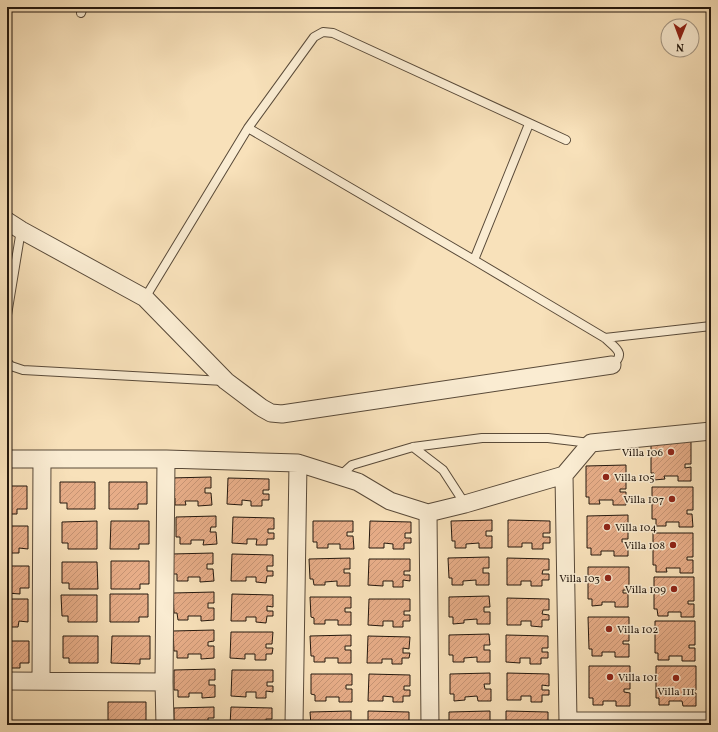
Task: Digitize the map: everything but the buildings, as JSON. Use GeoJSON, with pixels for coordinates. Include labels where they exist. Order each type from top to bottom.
{"type":"FeatureCollection","features":[{"type":"Feature","properties":{"kind":"street"},"geometry":{"type":"LineString","coordinates":[[14,226],[145,298],[226,381],[271,413],[282,414],[612,365]]}},
{"type":"Feature","properties":{"kind":"street"},"geometry":{"type":"LineString","coordinates":[[7,460],[166,459],[298,463],[358,482],[390,502],[428,513],[465,504],[564,475],[591,443],[711,431]]}},
{"type":"Feature","properties":{"kind":"street"},"geometry":{"type":"LineString","coordinates":[[41,681],[42,459]]}},
{"type":"Feature","properties":{"kind":"street"},"geometry":{"type":"LineString","coordinates":[[165,725],[166,459]]}},
{"type":"Feature","properties":{"kind":"street"},"geometry":{"type":"LineString","coordinates":[[294,725],[298,463]]}},
{"type":"Feature","properties":{"kind":"street"},"geometry":{"type":"LineString","coordinates":[[564,475],[568,723],[711,721]]}},
{"type":"Feature","properties":{"kind":"street"},"geometry":{"type":"LineString","coordinates":[[428,513],[430,725]]}},
{"type":"Feature","properties":{"kind":"street"},"geometry":{"type":"LineString","coordinates":[[7,681],[164,682]]}},
{"type":"Feature","properties":{"kind":"lane"},"geometry":{"type":"LineString","coordinates":[[145,298],[248,128],[314,37],[323,32],[333,33],[566,140]]}},
{"type":"Feature","properties":{"kind":"lane"},"geometry":{"type":"LineString","coordinates":[[474,260],[529,124]]}},
{"type":"Feature","properties":{"kind":"lane"},"geometry":{"type":"LineString","coordinates":[[248,128],[605,338],[619,352],[620,356],[618,360],[612,365]]}},
{"type":"Feature","properties":{"kind":"lane"},"geometry":{"type":"LineString","coordinates":[[7,315],[14,226]]}},
{"type":"Feature","properties":{"kind":"lane"},"geometry":{"type":"LineString","coordinates":[[605,338],[711,326]]}},
{"type":"Feature","properties":{"kind":"lane"},"geometry":{"type":"LineString","coordinates":[[7,362],[11,366],[23,370],[226,381]]}},
{"type":"Feature","properties":{"kind":"lane"},"geometry":{"type":"LineString","coordinates":[[340,476],[352,465],[413,448],[482,438],[548,438],[591,443]]}},
{"type":"Feature","properties":{"kind":"lane"},"geometry":{"type":"LineString","coordinates":[[413,448],[443,470],[465,504]]}},
{"type":"Feature","properties":{"kind":"place","name":"Villa 106"},"geometry":{"type":"Point","coordinates":[671,452]}},
{"type":"Feature","properties":{"kind":"place","name":"Villa 105"},"geometry":{"type":"Point","coordinates":[606,477]}},
{"type":"Feature","properties":{"kind":"place","name":"Villa 107"},"geometry":{"type":"Point","coordinates":[672,499]}},
{"type":"Feature","properties":{"kind":"place","name":"Villa 104"},"geometry":{"type":"Point","coordinates":[607,527]}},
{"type":"Feature","properties":{"kind":"place","name":"Villa 108"},"geometry":{"type":"Point","coordinates":[673,545]}},
{"type":"Feature","properties":{"kind":"place","name":"Villa 103"},"geometry":{"type":"Point","coordinates":[608,578]}},
{"type":"Feature","properties":{"kind":"place","name":"Villa 109"},"geometry":{"type":"Point","coordinates":[674,589]}},
{"type":"Feature","properties":{"kind":"place","name":"Villa 102"},"geometry":{"type":"Point","coordinates":[609,629]}},
{"type":"Feature","properties":{"kind":"place","name":"Villa 101"},"geometry":{"type":"Point","coordinates":[610,677]}},
{"type":"Feature","properties":{"kind":"place","name":"Villa 111"},"geometry":{"type":"Point","coordinates":[676,678]}}]}
